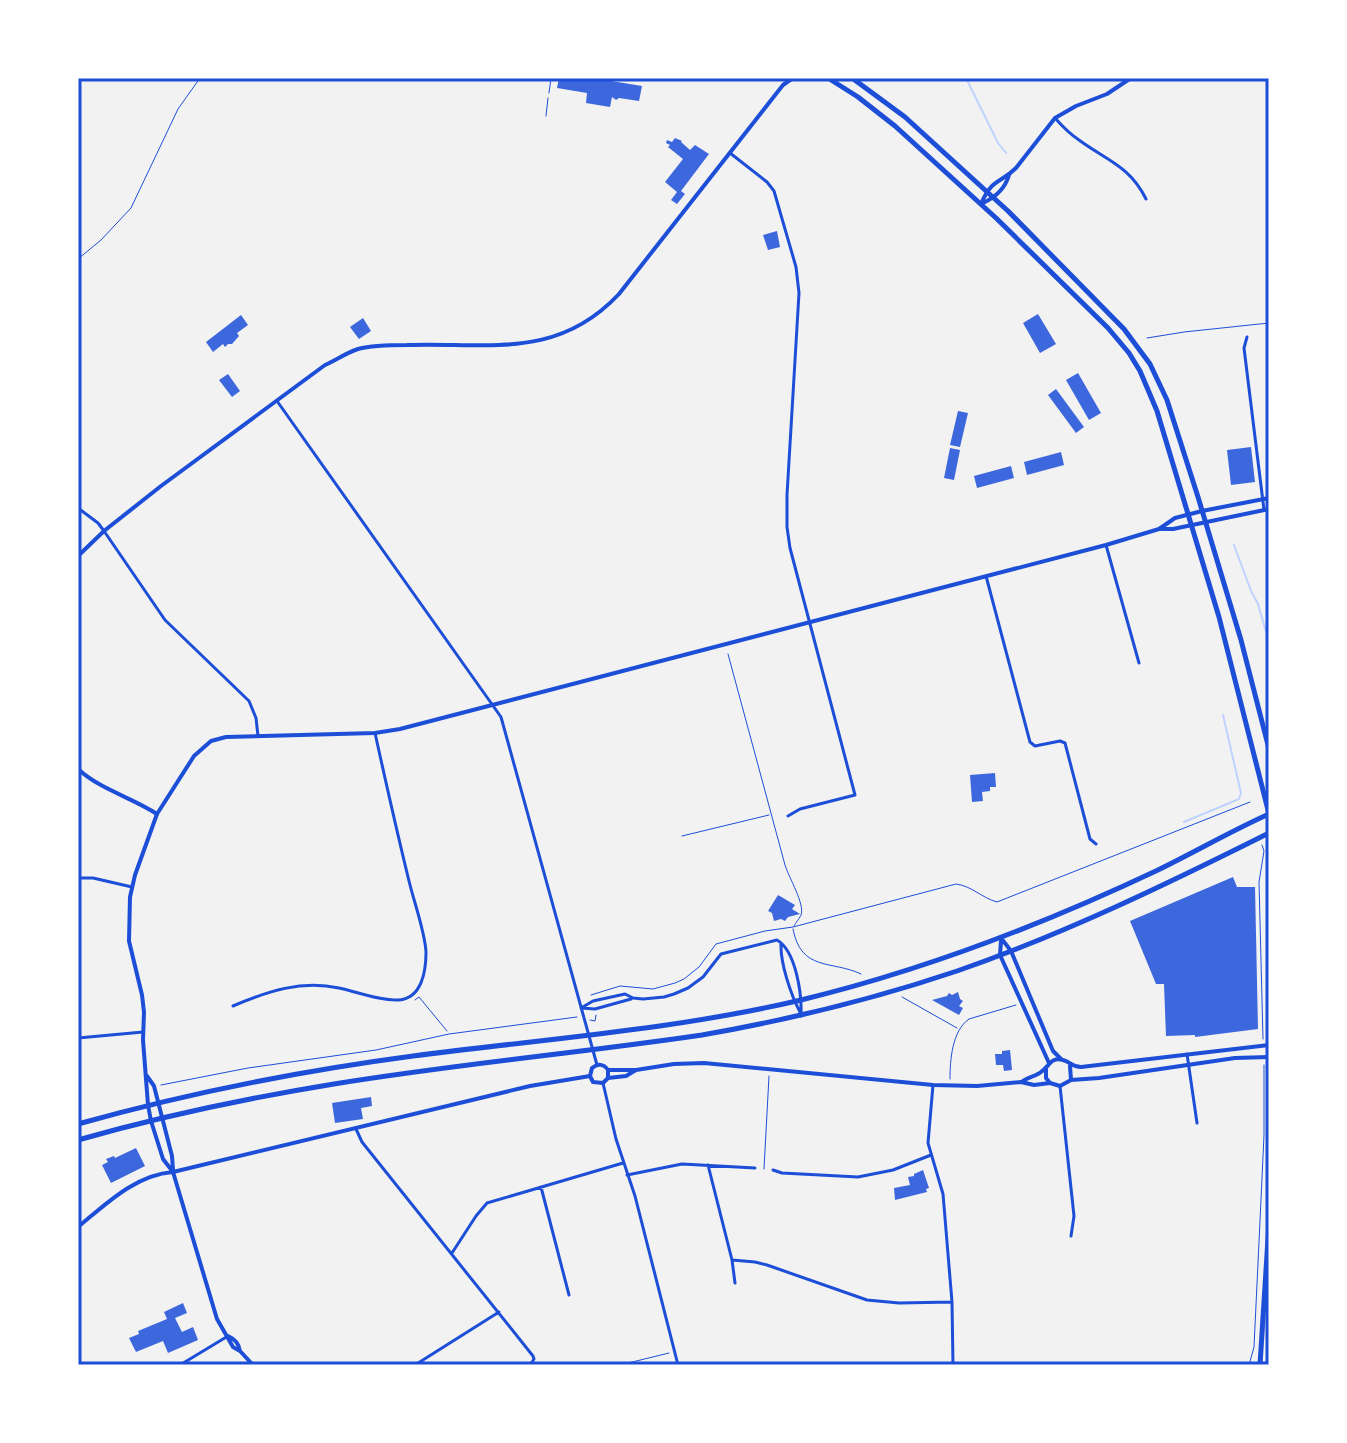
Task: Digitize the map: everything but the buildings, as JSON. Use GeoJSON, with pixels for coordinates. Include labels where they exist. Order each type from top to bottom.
{"type":"FeatureCollection","features":[{"type":"Feature","properties":{"kind":"main road"},"geometry":{"type":"LineString","coordinates":[[783,85],[785,78]]}},
{"type":"Feature","properties":{"kind":"main road"},"geometry":{"type":"LineString","coordinates":[[78,556],[161,486],[325,365],[358,349],[418,344],[498,346],[537,342],[574,328],[600,312],[619,294],[783,85],[793,78]]}},
{"type":"Feature","properties":{"kind":"main road"},"geometry":{"type":"LineString","coordinates":[[78,1124],[157,1103],[339,1067],[701,1019],[802,999],[901,972],[1001,938],[1119,888],[1269,814],[1219,617],[1151,394],[1129,353],[1097,316],[981,204],[895,126],[828,78]]}},
{"type":"Feature","properties":{"kind":"main road"},"geometry":{"type":"LineString","coordinates":[[852,78],[905,117],[994,198],[1104,308],[1142,351],[1167,400],[1241,640],[1269,749]]}},
{"type":"Feature","properties":{"kind":"main road"},"geometry":{"type":"LineString","coordinates":[[981,204],[994,198],[1055,118],[1112,91],[1131,78]]}},
{"type":"Feature","properties":{"kind":"main road"},"geometry":{"type":"LineString","coordinates":[[981,204],[986,191],[1000,178],[1009,175]]}},
{"type":"Feature","properties":{"kind":"main road"},"geometry":{"type":"LineString","coordinates":[[1159,529],[1175,518],[1269,498]]}},
{"type":"Feature","properties":{"kind":"main road"},"geometry":{"type":"LineString","coordinates":[[173,1172],[163,1159],[148,1105],[142,995],[129,941],[128,915],[132,887],[157,814],[185,768],[211,741],[218,738],[375,733],[400,729],[1159,529],[1173,529],[1266,510]]}},
{"type":"Feature","properties":{"kind":"main road"},"geometry":{"type":"LineString","coordinates":[[78,769],[101,786],[157,814]]}},
{"type":"Feature","properties":{"kind":"main road"},"geometry":{"type":"LineString","coordinates":[[78,1140],[248,1099],[333,1084],[613,1048],[801,1016],[956,971],[1011,951],[1162,885],[1269,833]]}},
{"type":"Feature","properties":{"kind":"main road"},"geometry":{"type":"LineString","coordinates":[[1001,938],[1011,951],[1053,1051],[1070,1066],[1269,1045]]}},
{"type":"Feature","properties":{"kind":"main road"},"geometry":{"type":"LineString","coordinates":[[1001,938],[1000,955],[1049,1063]]}},
{"type":"Feature","properties":{"kind":"main road"},"geometry":{"type":"LineString","coordinates":[[590,1076],[597,1065],[608,1070],[636,1070],[704,1063],[933,1085],[977,1086],[1021,1082],[1060,1086],[1071,1080],[1235,1058],[1269,1057]]}},
{"type":"Feature","properties":{"kind":"main road"},"geometry":{"type":"LineString","coordinates":[[1050,1083],[1046,1069],[1049,1063],[1061,1059]]}},
{"type":"Feature","properties":{"kind":"main road"},"geometry":{"type":"LineString","coordinates":[[1070,1066],[1071,1080]]}},
{"type":"Feature","properties":{"kind":"main road"},"geometry":{"type":"LineString","coordinates":[[1021,1082],[1046,1069]]}},
{"type":"Feature","properties":{"kind":"main road"},"geometry":{"type":"LineString","coordinates":[[608,1070],[608,1078]]}},
{"type":"Feature","properties":{"kind":"main road"},"geometry":{"type":"LineString","coordinates":[[590,1076],[596,1083],[603,1083],[608,1078],[626,1076],[636,1070]]}},
{"type":"Feature","properties":{"kind":"main road"},"geometry":{"type":"LineString","coordinates":[[147,1076],[154,1086],[172,1156],[173,1172],[217,1319],[253,1365]]}},
{"type":"Feature","properties":{"kind":"main road"},"geometry":{"type":"LineString","coordinates":[[78,1227],[114,1196],[148,1178],[530,1086],[590,1076]]}},
{"type":"Feature","properties":{"kind":"main road"},"geometry":{"type":"LineString","coordinates":[[1260,1365],[1269,1223]]}},
{"type":"Feature","properties":{"kind":"street"},"geometry":{"type":"LineString","coordinates":[[1055,118],[1080,142],[1122,167],[1146,199]]}},
{"type":"Feature","properties":{"kind":"street"},"geometry":{"type":"LineString","coordinates":[[730,153],[774,191],[797,274],[787,527],[855,795],[800,809],[788,816]]}},
{"type":"Feature","properties":{"kind":"street"},"geometry":{"type":"LineString","coordinates":[[1247,337],[1244,348],[1262,499],[1266,510]]}},
{"type":"Feature","properties":{"kind":"street"},"geometry":{"type":"LineString","coordinates":[[277,401],[501,717],[597,1065]]}},
{"type":"Feature","properties":{"kind":"street"},"geometry":{"type":"LineString","coordinates":[[78,508],[98,523],[165,620],[249,701],[256,718],[258,736]]}},
{"type":"Feature","properties":{"kind":"street"},"geometry":{"type":"LineString","coordinates":[[1106,545],[1139,663]]}},
{"type":"Feature","properties":{"kind":"street"},"geometry":{"type":"LineString","coordinates":[[986,576],[1030,742],[1035,746],[1060,741],[1065,743],[1090,839],[1096,844]]}},
{"type":"Feature","properties":{"kind":"street"},"geometry":{"type":"LineString","coordinates":[[233,1006],[287,987],[328,986],[397,1000],[410,996],[420,986],[426,950],[375,733]]}},
{"type":"Feature","properties":{"kind":"street"},"geometry":{"type":"LineString","coordinates":[[78,878],[93,878],[132,887]]}},
{"type":"Feature","properties":{"kind":"street"},"geometry":{"type":"LineString","coordinates":[[581,1008],[595,1009],[633,998],[653,999],[674,994],[703,977],[724,952],[771,940],[781,941],[789,951],[802,999],[801,1016]]}},
{"type":"Feature","properties":{"kind":"street"},"geometry":{"type":"LineString","coordinates":[[781,941],[794,1001],[801,1016]]}},
{"type":"Feature","properties":{"kind":"street"},"geometry":{"type":"LineString","coordinates":[[581,1008],[593,1001],[625,994],[633,998]]}},
{"type":"Feature","properties":{"kind":"street"},"geometry":{"type":"LineString","coordinates":[[78,1038],[143,1032]]}},
{"type":"Feature","properties":{"kind":"street"},"geometry":{"type":"LineString","coordinates":[[1187,1054],[1197,1123]]}},
{"type":"Feature","properties":{"kind":"street"},"geometry":{"type":"LineString","coordinates":[[603,1083],[678,1365]]}},
{"type":"Feature","properties":{"kind":"street"},"geometry":{"type":"LineString","coordinates":[[933,1085],[928,1143],[943,1194],[952,1302],[953,1365]]}},
{"type":"Feature","properties":{"kind":"street"},"geometry":{"type":"LineString","coordinates":[[1060,1086],[1074,1216],[1071,1236]]}},
{"type":"Feature","properties":{"kind":"street"},"geometry":{"type":"LineString","coordinates":[[356,1129],[362,1142],[534,1359],[530,1365]]}},
{"type":"Feature","properties":{"kind":"street"},"geometry":{"type":"LineString","coordinates":[[773,1170],[858,1177],[893,1170],[931,1155]]}},
{"type":"Feature","properties":{"kind":"street"},"geometry":{"type":"LineString","coordinates":[[452,1253],[487,1203],[623,1163]]}},
{"type":"Feature","properties":{"kind":"street"},"geometry":{"type":"LineString","coordinates":[[627,1175],[682,1164],[755,1168]]}},
{"type":"Feature","properties":{"kind":"street"},"geometry":{"type":"LineString","coordinates":[[708,1165],[735,1283]]}},
{"type":"Feature","properties":{"kind":"street"},"geometry":{"type":"LineString","coordinates":[[541,1187],[569,1295]]}},
{"type":"Feature","properties":{"kind":"street"},"geometry":{"type":"LineString","coordinates":[[732,1260],[765,1264],[867,1300],[952,1302]]}},
{"type":"Feature","properties":{"kind":"street"},"geometry":{"type":"LineString","coordinates":[[415,1365],[499,1312]]}},
{"type":"Feature","properties":{"kind":"street"},"geometry":{"type":"LineString","coordinates":[[180,1365],[228,1336]]}},
{"type":"Feature","properties":{"kind":"street"},"geometry":{"type":"LineString","coordinates":[[78,1360],[81,1365]]}},
{"type":"Feature","properties":{"kind":"lane"},"geometry":{"type":"LineString","coordinates":[[549,93],[551,78]]}},
{"type":"Feature","properties":{"kind":"path"},"geometry":{"type":"LineString","coordinates":[[78,259],[131,208],[178,109],[200,78]]}},
{"type":"Feature","properties":{"kind":"path"},"geometry":{"type":"LineString","coordinates":[[546,116],[549,93]]}},
{"type":"Feature","properties":{"kind":"path"},"geometry":{"type":"LineString","coordinates":[[1147,338],[1269,323]]}},
{"type":"Feature","properties":{"kind":"path"},"geometry":{"type":"LineString","coordinates":[[728,654],[790,882],[799,895],[803,910],[793,927],[796,944],[802,953],[821,963],[861,974]]}},
{"type":"Feature","properties":{"kind":"path"},"geometry":{"type":"LineString","coordinates":[[591,994],[620,986],[653,989],[675,983],[699,967],[716,944],[956,884],[997,902],[1250,802]]}},
{"type":"Feature","properties":{"kind":"path"},"geometry":{"type":"LineString","coordinates":[[682,836],[771,814]]}},
{"type":"Feature","properties":{"kind":"path"},"geometry":{"type":"LineString","coordinates":[[1261,863],[1263,1037]]}},
{"type":"Feature","properties":{"kind":"path"},"geometry":{"type":"LineString","coordinates":[[415,1000],[419,997],[449,1034]]}},
{"type":"Feature","properties":{"kind":"path"},"geometry":{"type":"LineString","coordinates":[[902,997],[959,1030]]}},
{"type":"Feature","properties":{"kind":"path"},"geometry":{"type":"LineString","coordinates":[[951,1079],[952,1058],[964,1022],[1019,1005]]}},
{"type":"Feature","properties":{"kind":"path"},"geometry":{"type":"LineString","coordinates":[[595,1012],[595,1021]]}},
{"type":"Feature","properties":{"kind":"path"},"geometry":{"type":"LineString","coordinates":[[161,1085],[248,1068],[376,1050],[449,1034],[579,1017]]}},
{"type":"Feature","properties":{"kind":"path"},"geometry":{"type":"LineString","coordinates":[[1249,1365],[1254,1347],[1261,1213],[1263,1076]]}},
{"type":"Feature","properties":{"kind":"path"},"geometry":{"type":"LineString","coordinates":[[764,1169],[769,1078]]}},
{"type":"Feature","properties":{"kind":"path"},"geometry":{"type":"LineString","coordinates":[[755,1168],[773,1170]]}},
{"type":"Feature","properties":{"kind":"path"},"geometry":{"type":"LineString","coordinates":[[620,1365],[669,1353]]}},
{"type":"Feature","properties":{"kind":"waterway"},"geometry":{"type":"LineString","coordinates":[[966,78],[1006,153]]}},
{"type":"Feature","properties":{"kind":"waterway"},"geometry":{"type":"LineString","coordinates":[[1234,545],[1258,604],[1269,642]]}},
{"type":"Feature","properties":{"kind":"waterway"},"geometry":{"type":"LineString","coordinates":[[1184,822],[1239,799],[1241,793],[1223,715]]}}]}
